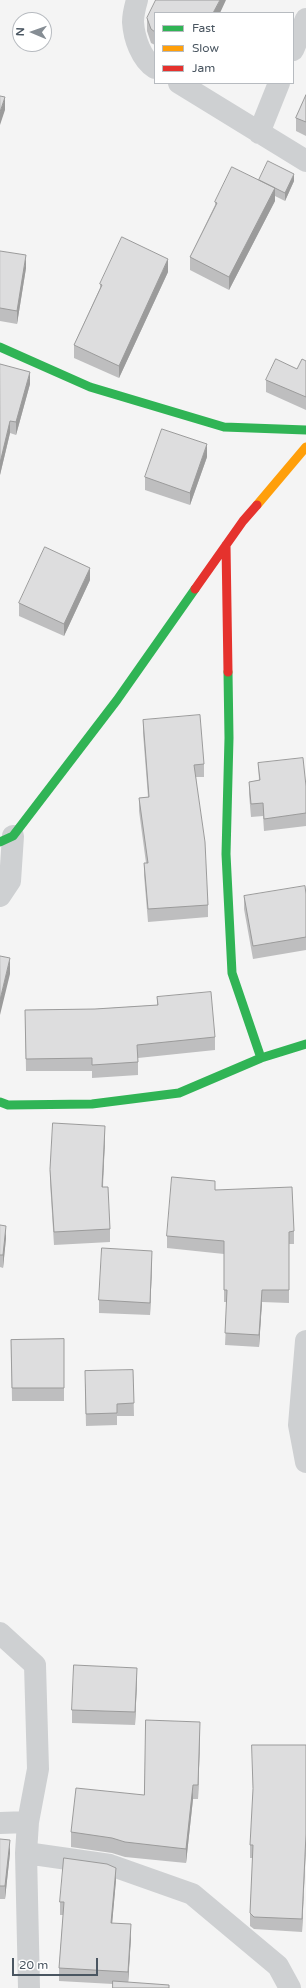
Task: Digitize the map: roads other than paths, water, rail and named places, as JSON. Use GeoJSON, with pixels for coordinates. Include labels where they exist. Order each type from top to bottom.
{"type":"FeatureCollection","features":[{"type":"Feature","properties":{"kind":"street"},"geometry":{"type":"LineString","coordinates":[[136,0],[133,21],[138,46],[154,67]]}},
{"type":"Feature","properties":{"kind":"street"},"geometry":{"type":"LineString","coordinates":[[294,48],[306,19]]}},
{"type":"Feature","properties":{"kind":"street"},"geometry":{"type":"LineString","coordinates":[[181,84],[306,161]]}},
{"type":"Feature","properties":{"kind":"street"},"geometry":{"type":"LineString","coordinates":[[259,133],[279,84]]}},
{"type":"Feature","properties":{"kind":"street"},"geometry":{"type":"LineString","coordinates":[[0,347],[90,387],[224,428],[306,430]]}},
{"type":"Feature","properties":{"kind":"street"},"geometry":{"type":"LineString","coordinates":[[0,896],[10,881],[6,839],[117,700],[243,521],[306,447]]}},
{"type":"Feature","properties":{"kind":"street"},"geometry":{"type":"LineString","coordinates":[[226,545],[229,738],[226,854],[232,973],[261,1058]]}},
{"type":"Feature","properties":{"kind":"street"},"geometry":{"type":"LineString","coordinates":[[0,1102],[8,1105],[92,1104],[179,1093],[261,1058],[306,1044]]}},
{"type":"Feature","properties":{"kind":"street"},"geometry":{"type":"LineString","coordinates":[[306,1341],[300,1425],[306,1462]]}},
{"type":"Feature","properties":{"kind":"street"},"geometry":{"type":"LineString","coordinates":[[0,1633],[35,1665],[38,1769],[28,1822],[26,1853],[29,1988]]}},
{"type":"Feature","properties":{"kind":"street"},"geometry":{"type":"LineString","coordinates":[[0,1823],[28,1822]]}},
{"type":"Feature","properties":{"kind":"street"},"geometry":{"type":"LineString","coordinates":[[26,1853],[110,1866],[192,1894],[278,1966],[290,1988]]}}]}
